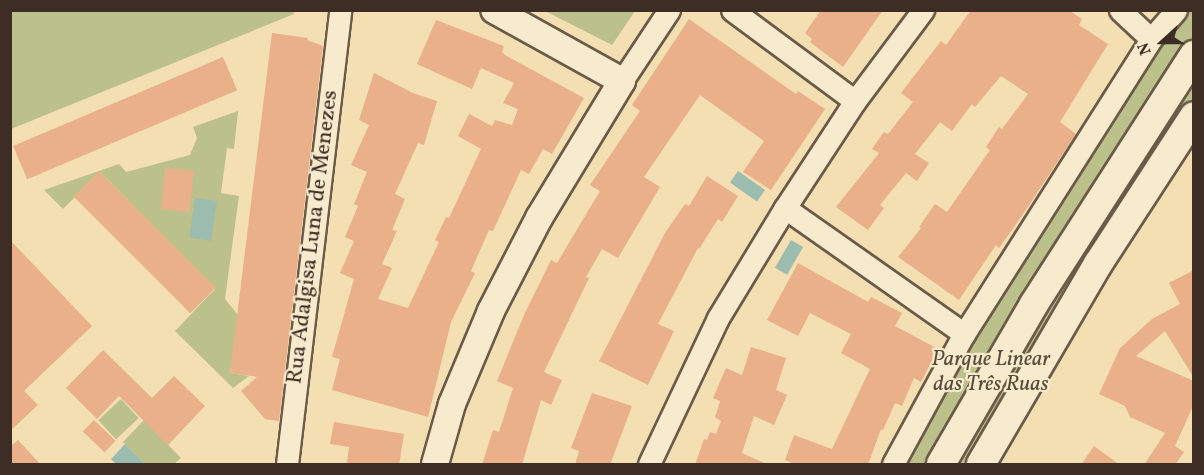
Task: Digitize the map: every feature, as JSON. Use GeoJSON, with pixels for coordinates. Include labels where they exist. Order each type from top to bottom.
{"type":"FeatureCollection","features":[{"type":"Feature","properties":{"kind":"main road"},"geometry":{"type":"LineString","coordinates":[[940,465],[1034,304],[1194,55]]}},
{"type":"Feature","properties":{"kind":"main road"},"geometry":{"type":"LineString","coordinates":[[981,465],[1098,264],[1194,116]]}},
{"type":"Feature","properties":{"kind":"street","name":"Rua Adalgisa Luna de Menezes"},"geometry":{"type":"LineString","coordinates":[[287,465],[340,10]]}},
{"type":"Feature","properties":{"kind":"street"},"geometry":{"type":"LineString","coordinates":[[494,10],[622,81]]}},
{"type":"Feature","properties":{"kind":"street"},"geometry":{"type":"LineString","coordinates":[[435,465],[452,404],[491,311],[539,218],[622,81],[669,10]]}},
{"type":"Feature","properties":{"kind":"street"},"geometry":{"type":"LineString","coordinates":[[732,10],[855,101]]}},
{"type":"Feature","properties":{"kind":"street"},"geometry":{"type":"LineString","coordinates":[[649,465],[718,318],[785,208],[855,101],[923,10]]}},
{"type":"Feature","properties":{"kind":"street"},"geometry":{"type":"LineString","coordinates":[[1120,10],[1152,39]]}},
{"type":"Feature","properties":{"kind":"street"},"geometry":{"type":"LineString","coordinates":[[893,465],[964,334],[1152,39],[1176,10]]}},
{"type":"Feature","properties":{"kind":"street"},"geometry":{"type":"LineString","coordinates":[[785,208],[964,334]]}},
{"type":"Feature","properties":{"kind":"green space"},"geometry":{"type":"Polygon","coordinates":[[[11,10],[293,10],[294,14],[11,129],[11,10]]]}},
{"type":"Feature","properties":{"kind":"green space"},"geometry":{"type":"Polygon","coordinates":[[[635,10],[612,45],[545,11],[635,10]]]}},
{"type":"Feature","properties":{"kind":"green space","name":"Parque Linear das Três Ruas"},"geometry":{"type":"Polygon","coordinates":[[[1164,11],[1193,11],[1193,129],[992,464],[885,464],[1133,46],[1164,11]]]}},
{"type":"Feature","properties":{"kind":"green space"},"geometry":{"type":"Polygon","coordinates":[[[238,111],[234,149],[227,148],[221,193],[239,196],[225,299],[238,315],[230,373],[249,376],[233,388],[175,331],[215,289],[100,172],[63,209],[44,190],[119,164],[126,172],[190,155],[197,138],[193,127],[238,111]]]}},
{"type":"Feature","properties":{"kind":"green space"},"geometry":{"type":"Polygon","coordinates":[[[121,399],[139,418],[116,439],[98,420],[121,399]]]}},
{"type":"Feature","properties":{"kind":"green space"},"geometry":{"type":"Polygon","coordinates":[[[144,420],[181,458],[174,464],[145,464],[123,442],[144,420]]]}},
{"type":"Feature","properties":{"kind":"shaded area"},"geometry":{"type":"Polygon","coordinates":[[[738,171],[765,190],[757,201],[730,182],[738,171]]]}},
{"type":"Feature","properties":{"kind":"shaded area"},"geometry":{"type":"Polygon","coordinates":[[[195,198],[217,201],[211,241],[189,238],[195,198]]]}},
{"type":"Feature","properties":{"kind":"shaded area"},"geometry":{"type":"Polygon","coordinates":[[[791,240],[803,247],[787,275],[775,268],[791,240]]]}},
{"type":"Feature","properties":{"kind":"shaded area"},"geometry":{"type":"Polygon","coordinates":[[[125,444],[145,464],[116,464],[111,459],[125,444]]]}},
{"type":"Feature","properties":{"kind":"building"},"geometry":{"type":"Polygon","coordinates":[[[821,10],[883,10],[843,67],[810,42],[812,39],[805,33],[821,10]]]}},
{"type":"Feature","properties":{"kind":"building"},"geometry":{"type":"Polygon","coordinates":[[[971,10],[1069,10],[1082,19],[1079,25],[1108,44],[1060,122],[1076,134],[1019,220],[999,248],[996,245],[959,300],[898,257],[921,228],[919,227],[935,204],[947,212],[990,150],[986,147],[999,127],[1002,129],[1028,94],[1001,76],[975,107],[972,104],[952,131],[940,122],[915,154],[929,163],[917,181],[906,173],[880,205],[884,208],[868,230],[836,207],[879,153],[872,149],[884,132],[888,134],[913,102],[901,93],[941,41],[946,45],[971,10]]]}},
{"type":"Feature","properties":{"kind":"building"},"geometry":{"type":"Polygon","coordinates":[[[689,19],[796,94],[798,91],[825,109],[771,190],[743,172],[764,141],[700,95],[644,177],[660,187],[618,258],[602,249],[586,277],[589,278],[544,372],[562,380],[551,405],[541,400],[522,465],[482,465],[493,430],[499,432],[513,388],[497,381],[524,315],[551,260],[557,263],[600,191],[590,185],[640,111],[632,105],[689,19]]]}},
{"type":"Feature","properties":{"kind":"building"},"geometry":{"type":"Polygon","coordinates":[[[436,20],[504,46],[502,52],[505,55],[584,98],[552,154],[543,149],[529,174],[521,170],[493,231],[489,230],[471,271],[475,273],[451,322],[428,417],[332,390],[340,359],[332,357],[354,279],[340,273],[354,241],[345,237],[358,206],[354,204],[367,172],[351,165],[369,125],[359,120],[374,73],[413,93],[437,101],[424,145],[418,143],[395,194],[405,199],[392,230],[397,231],[382,264],[392,268],[378,299],[408,308],[439,242],[435,240],[446,217],[449,218],[481,149],[458,136],[469,114],[492,126],[495,120],[512,125],[518,109],[503,103],[514,83],[481,68],[472,89],[417,64],[436,20]]]}},
{"type":"Feature","properties":{"kind":"building"},"geometry":{"type":"Polygon","coordinates":[[[272,33],[308,38],[307,40],[323,46],[279,421],[265,419],[241,391],[257,377],[230,373],[272,33]]]}},
{"type":"Feature","properties":{"kind":"building"},"geometry":{"type":"Polygon","coordinates":[[[223,57],[237,90],[27,179],[13,146],[223,57]]]}},
{"type":"Feature","properties":{"kind":"building"},"geometry":{"type":"Polygon","coordinates":[[[165,168],[194,171],[190,212],[161,209],[165,168]]]}},
{"type":"Feature","properties":{"kind":"building"},"geometry":{"type":"Polygon","coordinates":[[[99,171],[216,288],[190,313],[74,196],[99,171]]]}},
{"type":"Feature","properties":{"kind":"building"},"geometry":{"type":"Polygon","coordinates":[[[707,176],[738,196],[722,222],[718,219],[698,248],[658,324],[674,331],[648,385],[599,361],[665,233],[685,204],[689,206],[707,176]]]}},
{"type":"Feature","properties":{"kind":"building"},"geometry":{"type":"Polygon","coordinates":[[[10,240],[92,326],[24,391],[38,405],[10,431],[10,240]]]}},
{"type":"Feature","properties":{"kind":"building"},"geometry":{"type":"Polygon","coordinates":[[[798,263],[868,302],[871,297],[902,313],[895,326],[938,349],[921,382],[914,378],[902,406],[895,403],[883,430],[881,429],[868,465],[797,465],[785,460],[794,435],[832,449],[870,369],[841,353],[851,334],[810,313],[798,336],[767,320],[798,263]]]}},
{"type":"Feature","properties":{"kind":"building"},"geometry":{"type":"Polygon","coordinates":[[[1194,270],[1194,378],[1165,331],[1136,356],[1194,381],[1194,404],[1175,446],[1184,452],[1175,465],[1144,465],[1165,433],[1130,417],[1125,406],[1099,394],[1120,348],[1152,319],[1180,304],[1169,283],[1194,270]]]}},
{"type":"Feature","properties":{"kind":"building"},"geometry":{"type":"Polygon","coordinates":[[[751,347],[786,358],[776,390],[787,395],[774,425],[754,416],[742,453],[769,465],[695,465],[704,439],[707,440],[710,432],[716,434],[721,421],[715,417],[720,401],[713,398],[726,368],[742,375],[751,347]]]}},
{"type":"Feature","properties":{"kind":"building"},"geometry":{"type":"Polygon","coordinates":[[[103,350],[152,398],[174,376],[205,406],[168,445],[119,396],[97,419],[66,388],[103,350]]]}},
{"type":"Feature","properties":{"kind":"building"},"geometry":{"type":"Polygon","coordinates":[[[592,393],[632,406],[610,465],[575,465],[579,451],[571,448],[592,393]]]}},
{"type":"Feature","properties":{"kind":"building"},"geometry":{"type":"Polygon","coordinates":[[[94,420],[116,441],[104,452],[83,432],[94,420]]]}},
{"type":"Feature","properties":{"kind":"building"},"geometry":{"type":"Polygon","coordinates":[[[334,422],[404,434],[399,465],[347,463],[349,447],[330,444],[334,422]]]}},
{"type":"Feature","properties":{"kind":"building"},"geometry":{"type":"Polygon","coordinates":[[[18,440],[41,465],[10,465],[10,447],[18,440]]]}},
{"type":"Feature","properties":{"kind":"building"},"geometry":{"type":"Polygon","coordinates":[[[1094,446],[1120,465],[1081,465],[1094,446]]]}}]}
